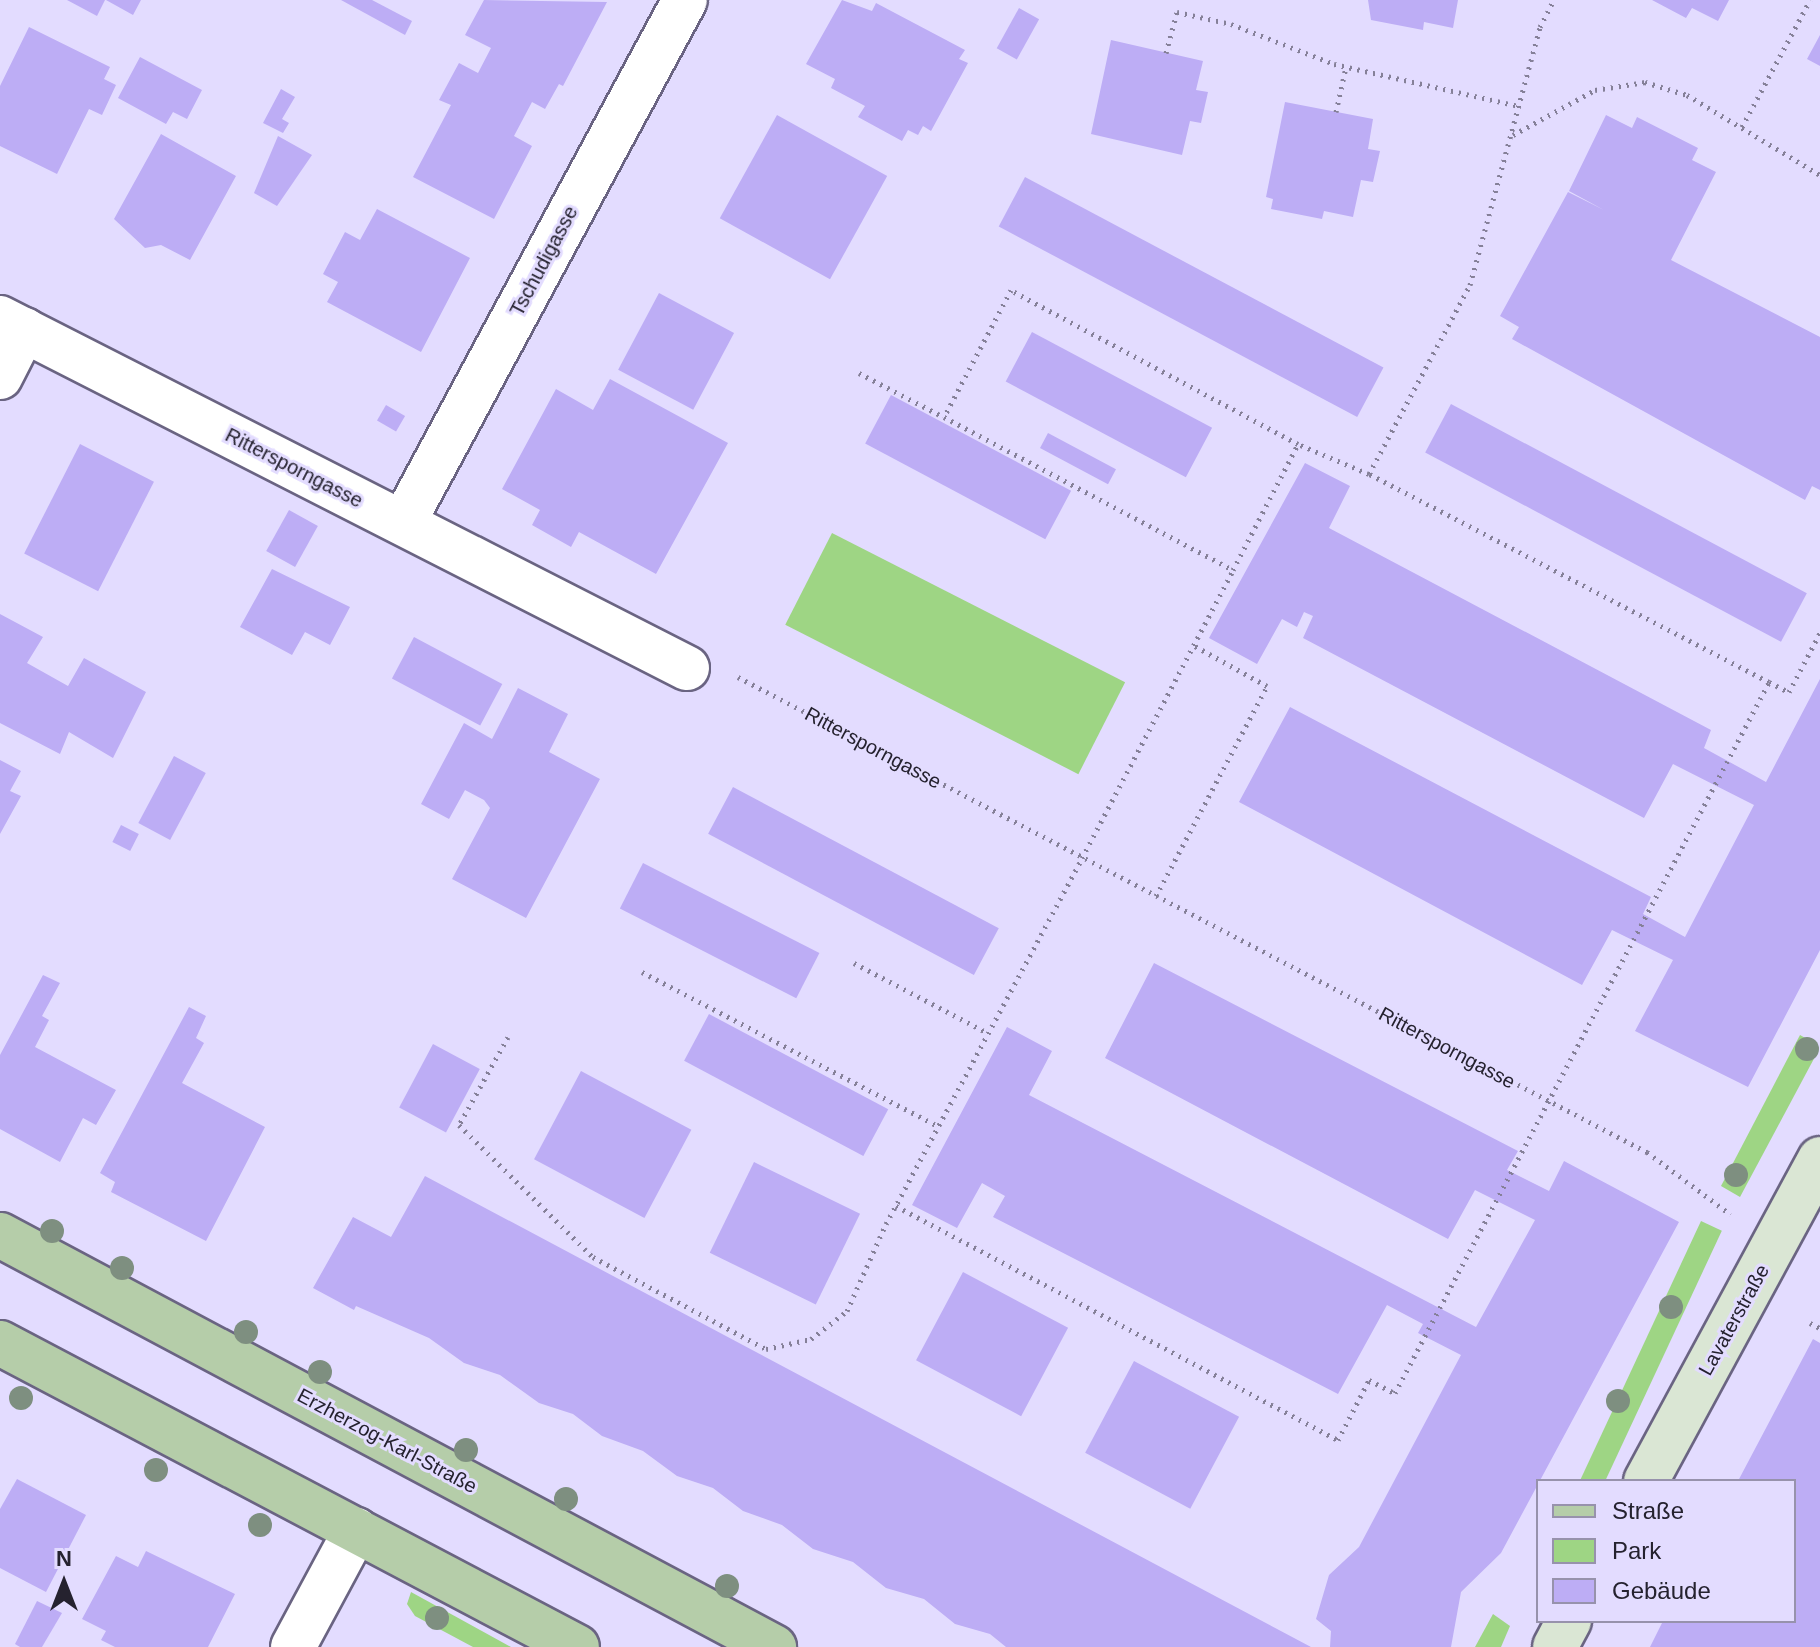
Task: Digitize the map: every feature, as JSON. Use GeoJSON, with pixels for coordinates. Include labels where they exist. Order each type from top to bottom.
{"type":"FeatureCollection","features":[{"type":"Feature","properties":{"kind":"main road","name":"Lavaterstraße"},"geometry":{"type":"LineString","coordinates":[[1647,1479],[1820,1159]]}},
{"type":"Feature","properties":{"kind":"main road","name":"Erzherzog-Karl-Straße"},"geometry":{"type":"LineString","coordinates":[[0,1235],[774,1647]]}},
{"type":"Feature","properties":{"kind":"main road"},"geometry":{"type":"LineString","coordinates":[[0,1343],[577,1647]]}},
{"type":"Feature","properties":{"kind":"main road"},"geometry":{"type":"LineString","coordinates":[[1555,1647],[1568,1623]]}},
{"type":"Feature","properties":{"kind":"street","name":"Tschudigasse"},"geometry":{"type":"LineString","coordinates":[[403,523],[685,0]]}},
{"type":"Feature","properties":{"kind":"street","name":"Rittersporngasse"},"geometry":{"type":"LineString","coordinates":[[12,324],[687,668]]}},
{"type":"Feature","properties":{"kind":"street"},"geometry":{"type":"LineString","coordinates":[[0,377],[12,324]]}},
{"type":"Feature","properties":{"kind":"street"},"geometry":{"type":"LineString","coordinates":[[293,1647],[356,1530]]}},
{"type":"Feature","properties":{"kind":"path"},"geometry":{"type":"LineString","coordinates":[[1369,474],[1470,285],[1540,27],[1554,0]]}},
{"type":"Feature","properties":{"kind":"path"},"geometry":{"type":"LineString","coordinates":[[1742,127],[1810,0]]}},
{"type":"Feature","properties":{"kind":"path"},"geometry":{"type":"LineString","coordinates":[[1166,53],[1177,12],[1231,24],[1262,40],[1346,67],[1519,106]]}},
{"type":"Feature","properties":{"kind":"path"},"geometry":{"type":"LineString","coordinates":[[1336,112],[1346,67]]}},
{"type":"Feature","properties":{"kind":"path"},"geometry":{"type":"LineString","coordinates":[[1512,136],[1595,90],[1645,82],[1687,95],[1820,175]]}},
{"type":"Feature","properties":{"kind":"path"},"geometry":{"type":"LineString","coordinates":[[944,417],[1011,290],[1298,444],[1369,474],[1789,692],[1820,633]]}},
{"type":"Feature","properties":{"kind":"path"},"geometry":{"type":"LineString","coordinates":[[859,373],[1233,570]]}},
{"type":"Feature","properties":{"kind":"path"},"geometry":{"type":"LineString","coordinates":[[508,1037],[459,1125],[593,1257],[766,1349],[811,1339],[847,1311],[896,1206],[1298,444]]}},
{"type":"Feature","properties":{"kind":"path"},"geometry":{"type":"LineString","coordinates":[[1156,896],[1267,686],[1193,645]]}},
{"type":"Feature","properties":{"kind":"path","name":"Rittersporngasse"},"geometry":{"type":"LineString","coordinates":[[687,668],[712,663],[1547,1099],[1647,1152],[1731,1215]]}},
{"type":"Feature","properties":{"kind":"path"},"geometry":{"type":"LineString","coordinates":[[896,1206],[1338,1440],[1369,1380],[1395,1393],[1769,682]]}},
{"type":"Feature","properties":{"kind":"path"},"geometry":{"type":"LineString","coordinates":[[854,963],[988,1033]]}},
{"type":"Feature","properties":{"kind":"path"},"geometry":{"type":"LineString","coordinates":[[642,972],[938,1126]]}},
{"type":"Feature","properties":{"kind":"path"},"geometry":{"type":"LineString","coordinates":[[1810,1323],[1820,1328]]}},
{"type":"Feature","properties":{"kind":"green space"},"geometry":{"type":"Polygon","coordinates":[[[832,533],[1125,682],[1078,774],[785,625],[832,533]]]}},
{"type":"Feature","properties":{"kind":"green space"},"geometry":{"type":"Polygon","coordinates":[[[1800,1035],[1816,1044],[1817,1053],[1740,1197],[1721,1186],[1800,1035]]]}},
{"type":"Feature","properties":{"kind":"green space"},"geometry":{"type":"Polygon","coordinates":[[[1701,1221],[1722,1231],[1606,1479],[1581,1479],[1701,1221]]]}},
{"type":"Feature","properties":{"kind":"green space"},"geometry":{"type":"Polygon","coordinates":[[[411,1592],[511,1647],[473,1647],[415,1616],[407,1604],[411,1592]]]}},
{"type":"Feature","properties":{"kind":"green space"},"geometry":{"type":"Polygon","coordinates":[[[1493,1614],[1510,1626],[1501,1647],[1475,1647],[1493,1614]]]}},
{"type":"Feature","properties":{"kind":"building"},"geometry":{"type":"Polygon","coordinates":[[[67,0],[105,0],[97,16],[67,0]]]}},
{"type":"Feature","properties":{"kind":"building"},"geometry":{"type":"Polygon","coordinates":[[[106,0],[141,0],[133,15],[106,0]]]}},
{"type":"Feature","properties":{"kind":"building"},"geometry":{"type":"Polygon","coordinates":[[[341,0],[372,0],[412,21],[405,35],[341,0]]]}},
{"type":"Feature","properties":{"kind":"building"},"geometry":{"type":"Polygon","coordinates":[[[484,0],[607,2],[563,86],[559,84],[545,109],[532,102],[514,136],[532,146],[494,219],[413,177],[451,105],[439,100],[459,63],[478,73],[491,48],[465,35],[484,0]]]}},
{"type":"Feature","properties":{"kind":"building"},"geometry":{"type":"Polygon","coordinates":[[[842,0],[872,11],[876,3],[965,50],[959,59],[968,63],[931,131],[923,126],[918,135],[908,130],[902,141],[858,117],[865,106],[831,88],[835,79],[806,64],[842,0]]]}},
{"type":"Feature","properties":{"kind":"building"},"geometry":{"type":"Polygon","coordinates":[[[1368,0],[1458,0],[1453,28],[1424,22],[1423,30],[1371,20],[1368,0]]]}},
{"type":"Feature","properties":{"kind":"building"},"geometry":{"type":"Polygon","coordinates":[[[1652,0],[1729,0],[1718,21],[1692,8],[1686,18],[1652,0]]]}},
{"type":"Feature","properties":{"kind":"building"},"geometry":{"type":"Polygon","coordinates":[[[1019,8],[1039,19],[1017,59],[997,48],[1019,8]]]}},
{"type":"Feature","properties":{"kind":"building"},"geometry":{"type":"Polygon","coordinates":[[[29,27],[110,67],[104,79],[116,85],[102,115],[89,109],[57,174],[0,146],[0,86],[29,27]]]}},
{"type":"Feature","properties":{"kind":"building"},"geometry":{"type":"Polygon","coordinates":[[[1820,35],[1820,66],[1807,59],[1820,35]]]}},
{"type":"Feature","properties":{"kind":"building"},"geometry":{"type":"Polygon","coordinates":[[[1111,40],[1203,61],[1196,90],[1208,92],[1201,123],[1190,121],[1182,155],[1091,134],[1111,40]]]}},
{"type":"Feature","properties":{"kind":"building"},"geometry":{"type":"Polygon","coordinates":[[[140,57],[202,90],[187,119],[173,112],[166,124],[118,98],[140,57]]]}},
{"type":"Feature","properties":{"kind":"building"},"geometry":{"type":"Polygon","coordinates":[[[281,89],[295,97],[282,119],[289,123],[283,133],[263,123],[281,89]]]}},
{"type":"Feature","properties":{"kind":"building"},"geometry":{"type":"Polygon","coordinates":[[[1285,102],[1373,119],[1368,149],[1380,151],[1373,182],[1361,180],[1353,217],[1324,211],[1322,219],[1271,209],[1273,199],[1266,197],[1285,102]]]}},
{"type":"Feature","properties":{"kind":"building"},"geometry":{"type":"Polygon","coordinates":[[[777,115],[887,176],[830,279],[720,218],[777,115]]]}},
{"type":"Feature","properties":{"kind":"building"},"geometry":{"type":"Polygon","coordinates":[[[1606,115],[1632,128],[1637,117],[1698,148],[1692,160],[1716,172],[1671,260],[1820,337],[1820,490],[1812,486],[1805,500],[1512,339],[1519,327],[1500,316],[1568,192],[1604,210],[1569,191],[1606,115]]]}},
{"type":"Feature","properties":{"kind":"building"},"geometry":{"type":"Polygon","coordinates":[[[161,134],[236,176],[190,260],[161,245],[145,248],[114,219],[161,134]]]}},
{"type":"Feature","properties":{"kind":"building"},"geometry":{"type":"Polygon","coordinates":[[[278,136],[312,155],[277,206],[254,193],[278,136]]]}},
{"type":"Feature","properties":{"kind":"building"},"geometry":{"type":"Polygon","coordinates":[[[1025,177],[1383,368],[1357,417],[999,226],[1025,177]]]}},
{"type":"Feature","properties":{"kind":"building"},"geometry":{"type":"Polygon","coordinates":[[[377,209],[470,258],[421,352],[327,302],[338,282],[323,274],[345,232],[360,240],[377,209]]]}},
{"type":"Feature","properties":{"kind":"building"},"geometry":{"type":"Polygon","coordinates":[[[659,293],[734,333],[693,410],[618,370],[659,293]]]}},
{"type":"Feature","properties":{"kind":"building"},"geometry":{"type":"Polygon","coordinates":[[[1032,332],[1212,428],[1186,477],[1006,381],[1032,332]]]}},
{"type":"Feature","properties":{"kind":"building"},"geometry":{"type":"Polygon","coordinates":[[[610,379],[728,443],[656,574],[579,532],[571,547],[532,525],[540,510],[502,489],[556,389],[593,410],[610,379]]]}},
{"type":"Feature","properties":{"kind":"building"},"geometry":{"type":"Polygon","coordinates":[[[891,395],[1071,491],[1045,539],[865,444],[891,395]]]}},
{"type":"Feature","properties":{"kind":"building"},"geometry":{"type":"Polygon","coordinates":[[[1451,404],[1807,593],[1781,642],[1425,453],[1451,404]]]}},
{"type":"Feature","properties":{"kind":"building"},"geometry":{"type":"Polygon","coordinates":[[[386,405],[405,416],[396,432],[377,421],[386,405]]]}},
{"type":"Feature","properties":{"kind":"building"},"geometry":{"type":"Polygon","coordinates":[[[1048,433],[1116,469],[1108,484],[1040,448],[1048,433]]]}},
{"type":"Feature","properties":{"kind":"building"},"geometry":{"type":"Polygon","coordinates":[[[80,444],[154,482],[98,591],[24,554],[80,444]]]}},
{"type":"Feature","properties":{"kind":"building"},"geometry":{"type":"Polygon","coordinates":[[[1305,463],[1350,486],[1329,528],[1711,730],[1704,748],[1766,782],[1820,679],[1820,950],[1748,1087],[1635,1031],[1673,960],[1612,930],[1582,985],[1239,802],[1290,707],[1651,897],[1643,914],[1685,937],[1754,805],[1673,764],[1644,818],[1303,638],[1313,616],[1304,612],[1297,627],[1282,619],[1257,664],[1209,638],[1305,463]]]}},
{"type":"Feature","properties":{"kind":"building"},"geometry":{"type":"Polygon","coordinates":[[[289,510],[318,526],[295,567],[266,551],[289,510]]]}},
{"type":"Feature","properties":{"kind":"building"},"geometry":{"type":"Polygon","coordinates":[[[272,569],[350,607],[330,645],[305,632],[292,655],[240,627],[272,569]]]}},
{"type":"Feature","properties":{"kind":"building"},"geometry":{"type":"Polygon","coordinates":[[[0,614],[43,637],[27,663],[68,686],[84,658],[146,692],[113,758],[69,732],[60,754],[0,723],[0,614]]]}},
{"type":"Feature","properties":{"kind":"building"},"geometry":{"type":"Polygon","coordinates":[[[414,637],[502,684],[480,725],[392,678],[414,637]]]}},
{"type":"Feature","properties":{"kind":"building"},"geometry":{"type":"Polygon","coordinates":[[[518,688],[568,714],[549,752],[600,779],[526,918],[452,879],[490,808],[484,800],[465,790],[449,819],[421,804],[464,723],[492,739],[518,688]]]}},
{"type":"Feature","properties":{"kind":"building"},"geometry":{"type":"Polygon","coordinates":[[[174,756],[206,773],[170,840],[138,823],[174,756]]]}},
{"type":"Feature","properties":{"kind":"building"},"geometry":{"type":"Polygon","coordinates":[[[0,760],[21,771],[10,791],[21,796],[0,834],[0,760]]]}},
{"type":"Feature","properties":{"kind":"building"},"geometry":{"type":"Polygon","coordinates":[[[733,787],[999,928],[974,975],[708,834],[733,787]]]}},
{"type":"Feature","properties":{"kind":"building"},"geometry":{"type":"Polygon","coordinates":[[[121,825],[139,834],[130,851],[112,842],[121,825]]]}},
{"type":"Feature","properties":{"kind":"building"},"geometry":{"type":"Polygon","coordinates":[[[643,863],[819,953],[796,998],[620,908],[643,863]]]}},
{"type":"Feature","properties":{"kind":"building"},"geometry":{"type":"Polygon","coordinates":[[[1154,963],[1518,1151],[1507,1170],[1549,1191],[1564,1161],[1679,1222],[1541,1479],[1536,1479],[1536,1488],[1501,1553],[1461,1592],[1451,1647],[1330,1647],[1331,1631],[1316,1619],[1329,1575],[1359,1547],[1461,1355],[1418,1333],[1423,1324],[1387,1305],[1338,1394],[993,1217],[1005,1196],[982,1183],[957,1228],[912,1205],[1007,1027],[1052,1051],[1029,1095],[1476,1327],[1535,1220],[1475,1190],[1448,1239],[1105,1058],[1154,963]]]}},
{"type":"Feature","properties":{"kind":"building"},"geometry":{"type":"Polygon","coordinates":[[[43,975],[60,983],[42,1016],[49,1020],[35,1047],[116,1090],[96,1125],[83,1118],[60,1162],[0,1129],[0,1055],[43,975]]]}},
{"type":"Feature","properties":{"kind":"building"},"geometry":{"type":"Polygon","coordinates":[[[189,1007],[206,1016],[196,1038],[204,1043],[182,1083],[265,1127],[206,1241],[111,1192],[115,1182],[100,1173],[189,1007]]]}},
{"type":"Feature","properties":{"kind":"building"},"geometry":{"type":"Polygon","coordinates":[[[709,1014],[888,1109],[863,1156],[684,1061],[709,1014]]]}},
{"type":"Feature","properties":{"kind":"building"},"geometry":{"type":"Polygon","coordinates":[[[433,1044],[480,1069],[446,1132],[399,1108],[433,1044]]]}},
{"type":"Feature","properties":{"kind":"building"},"geometry":{"type":"Polygon","coordinates":[[[581,1071],[691,1130],[644,1218],[534,1159],[581,1071]]]}},
{"type":"Feature","properties":{"kind":"building"},"geometry":{"type":"Polygon","coordinates":[[[754,1162],[860,1214],[816,1305],[710,1253],[754,1162]]]}},
{"type":"Feature","properties":{"kind":"building"},"geometry":{"type":"Polygon","coordinates":[[[425,1176],[1311,1647],[1006,1647],[990,1634],[955,1624],[924,1599],[886,1588],[853,1562],[813,1549],[782,1525],[743,1511],[713,1488],[677,1476],[643,1451],[602,1436],[573,1414],[539,1403],[500,1375],[464,1363],[429,1338],[356,1306],[354,1310],[313,1288],[353,1217],[391,1237],[425,1176]]]}},
{"type":"Feature","properties":{"kind":"building"},"geometry":{"type":"Polygon","coordinates":[[[963,1272],[1068,1328],[1021,1416],[916,1360],[963,1272]]]}},
{"type":"Feature","properties":{"kind":"building"},"geometry":{"type":"Polygon","coordinates":[[[1813,1339],[1820,1343],[1820,1647],[1650,1647],[1662,1623],[1796,1623],[1796,1479],[1739,1479],[1813,1339]]]}},
{"type":"Feature","properties":{"kind":"building"},"geometry":{"type":"Polygon","coordinates":[[[1134,1361],[1239,1417],[1190,1509],[1085,1453],[1134,1361]]]}},
{"type":"Feature","properties":{"kind":"building"},"geometry":{"type":"Polygon","coordinates":[[[17,1479],[86,1515],[46,1592],[0,1568],[0,1509],[17,1479]]]}},
{"type":"Feature","properties":{"kind":"building"},"geometry":{"type":"Polygon","coordinates":[[[146,1551],[235,1594],[208,1647],[115,1647],[101,1640],[106,1631],[82,1619],[116,1556],[138,1567],[146,1551]]]}},
{"type":"Feature","properties":{"kind":"building"},"geometry":{"type":"Polygon","coordinates":[[[37,1601],[62,1613],[42,1647],[20,1647],[15,1644],[37,1601]]]}}]}
